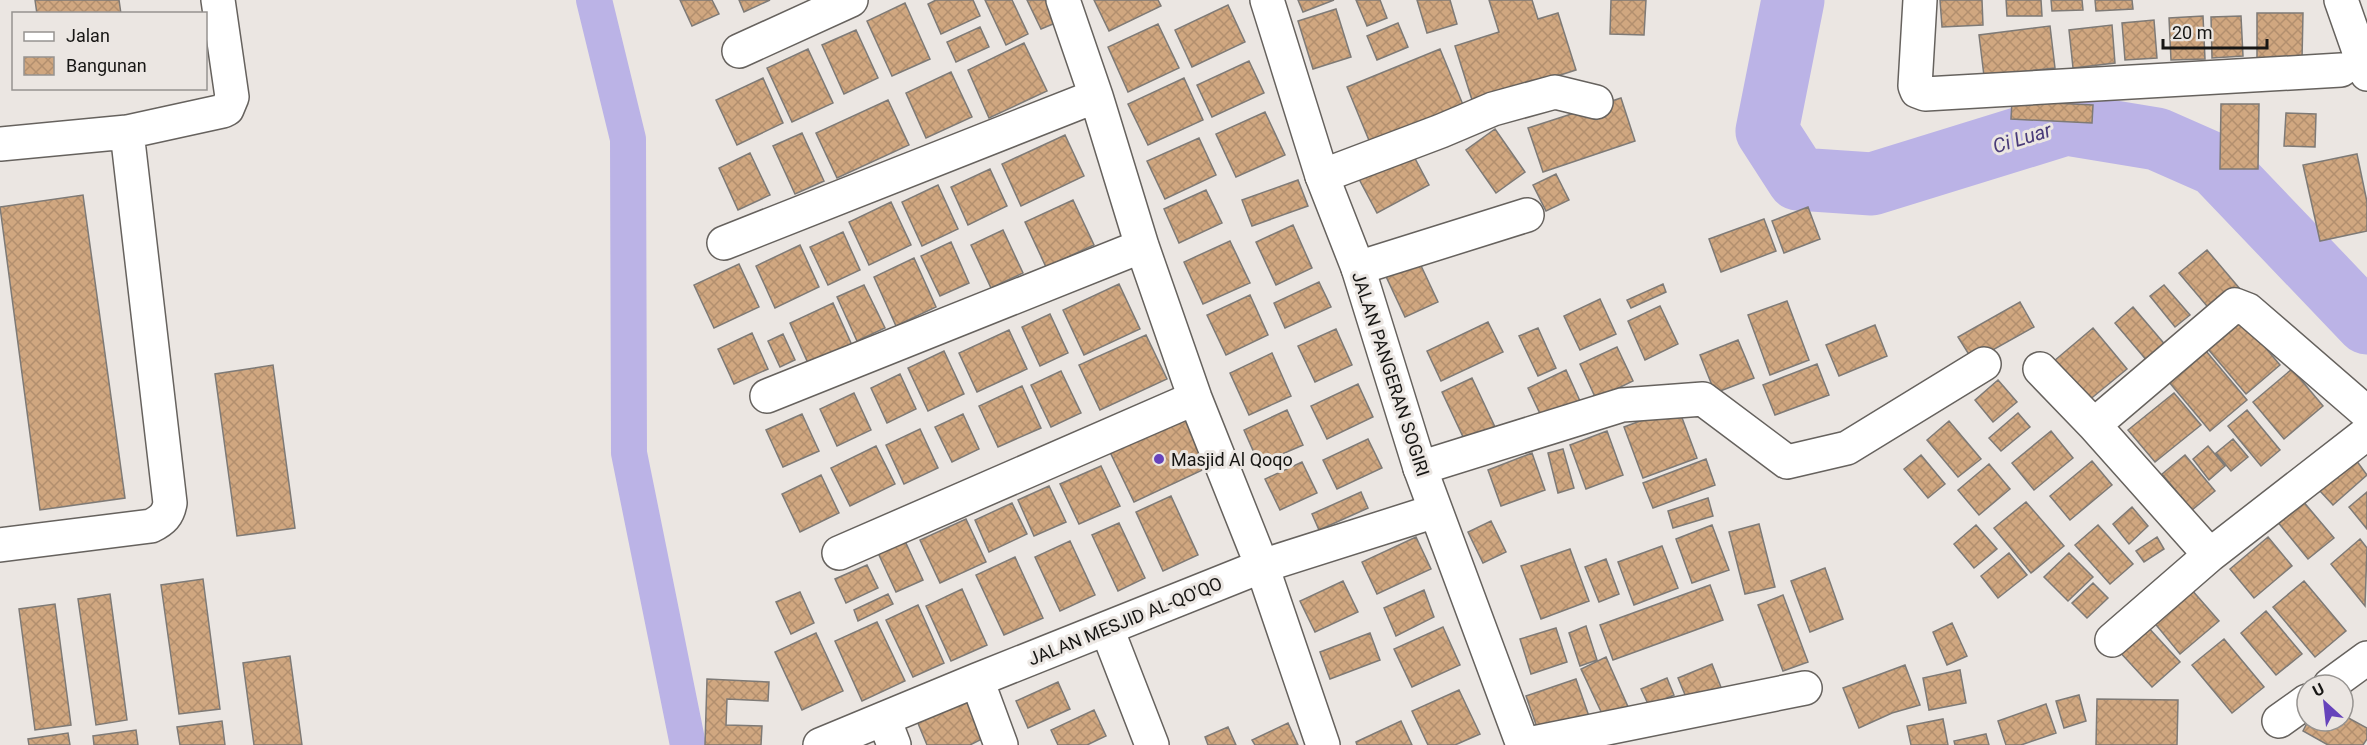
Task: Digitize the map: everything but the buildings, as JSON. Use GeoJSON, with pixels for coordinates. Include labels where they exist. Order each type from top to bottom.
{"type":"FeatureCollection","features":[{"type":"Feature","properties":{"kind":"street"},"geometry":{"type":"LineString","coordinates":[[0,144],[127,132],[214,115],[227,109],[232,97],[218,0]]}},
{"type":"Feature","properties":{"kind":"street"},"geometry":{"type":"LineString","coordinates":[[740,51],[851,0]]}},
{"type":"Feature","properties":{"kind":"street"},"geometry":{"type":"LineString","coordinates":[[1064,0],[1142,246],[1195,398],[1262,566],[1323,745]]}},
{"type":"Feature","properties":{"kind":"street","name":"JALAN PANGERAN SOGIRI"},"geometry":{"type":"LineString","coordinates":[[1267,0],[1322,176],[1358,268],[1420,468],[1523,745]]}},
{"type":"Feature","properties":{"kind":"street"},"geometry":{"type":"LineString","coordinates":[[1920,0],[1915,86],[1917,91],[1925,94],[2359,63],[2341,0]]}},
{"type":"Feature","properties":{"kind":"street"},"geometry":{"type":"LineString","coordinates":[[1322,176],[1492,109],[1555,92],[1596,102]]}},
{"type":"Feature","properties":{"kind":"street"},"geometry":{"type":"LineString","coordinates":[[724,243],[1096,96]]}},
{"type":"Feature","properties":{"kind":"street"},"geometry":{"type":"LineString","coordinates":[[0,540],[0,545],[151,526],[166,517],[170,503],[127,132]]}},
{"type":"Feature","properties":{"kind":"street"},"geometry":{"type":"LineString","coordinates":[[1358,268],[1527,215]]}},
{"type":"Feature","properties":{"kind":"street"},"geometry":{"type":"LineString","coordinates":[[767,396],[1142,246]]}},
{"type":"Feature","properties":{"kind":"street"},"geometry":{"type":"LineString","coordinates":[[2094,425],[2235,304],[2248,310],[2367,413]]}},
{"type":"Feature","properties":{"kind":"street"},"geometry":{"type":"LineString","coordinates":[[1420,468],[1622,405],[1703,399],[1787,462],[1846,448],[1984,364]]}},
{"type":"Feature","properties":{"kind":"street"},"geometry":{"type":"LineString","coordinates":[[2040,369],[2094,425],[2210,555]]}},
{"type":"Feature","properties":{"kind":"street"},"geometry":{"type":"LineString","coordinates":[[839,553],[1195,398]]}},
{"type":"Feature","properties":{"kind":"street"},"geometry":{"type":"LineString","coordinates":[[2112,640],[2210,555],[2367,433]]}},
{"type":"Feature","properties":{"kind":"street","name":"JALAN MESJID AL-QO'QO"},"geometry":{"type":"LineString","coordinates":[[820,745],[889,732],[977,680],[1262,566],[1435,511]]}},
{"type":"Feature","properties":{"kind":"street"},"geometry":{"type":"LineString","coordinates":[[1107,629],[1152,745]]}},
{"type":"Feature","properties":{"kind":"street"},"geometry":{"type":"LineString","coordinates":[[2346,673],[2367,658]]}},
{"type":"Feature","properties":{"kind":"street"},"geometry":{"type":"LineString","coordinates":[[977,680],[1001,745]]}},
{"type":"Feature","properties":{"kind":"street"},"geometry":{"type":"LineString","coordinates":[[1523,745],[1805,688]]}},
{"type":"Feature","properties":{"kind":"street"},"geometry":{"type":"LineString","coordinates":[[2279,721],[2295,710]]}},
{"type":"Feature","properties":{"kind":"waterway"},"geometry":{"type":"LineString","coordinates":[[594,0],[628,139],[629,453],[688,745]]}},
{"type":"Feature","properties":{"kind":"waterway","name":"Ci Luar"},"geometry":{"type":"LineString","coordinates":[[1793,0],[1767,131],[1798,179],[1872,184],[2066,124],[2157,139],[2216,165],[2367,323]]}},
{"type":"Feature","properties":{"kind":"place","name":"Masjid Al Qoqo"},"geometry":{"type":"Point","coordinates":[1159,459]}}]}
